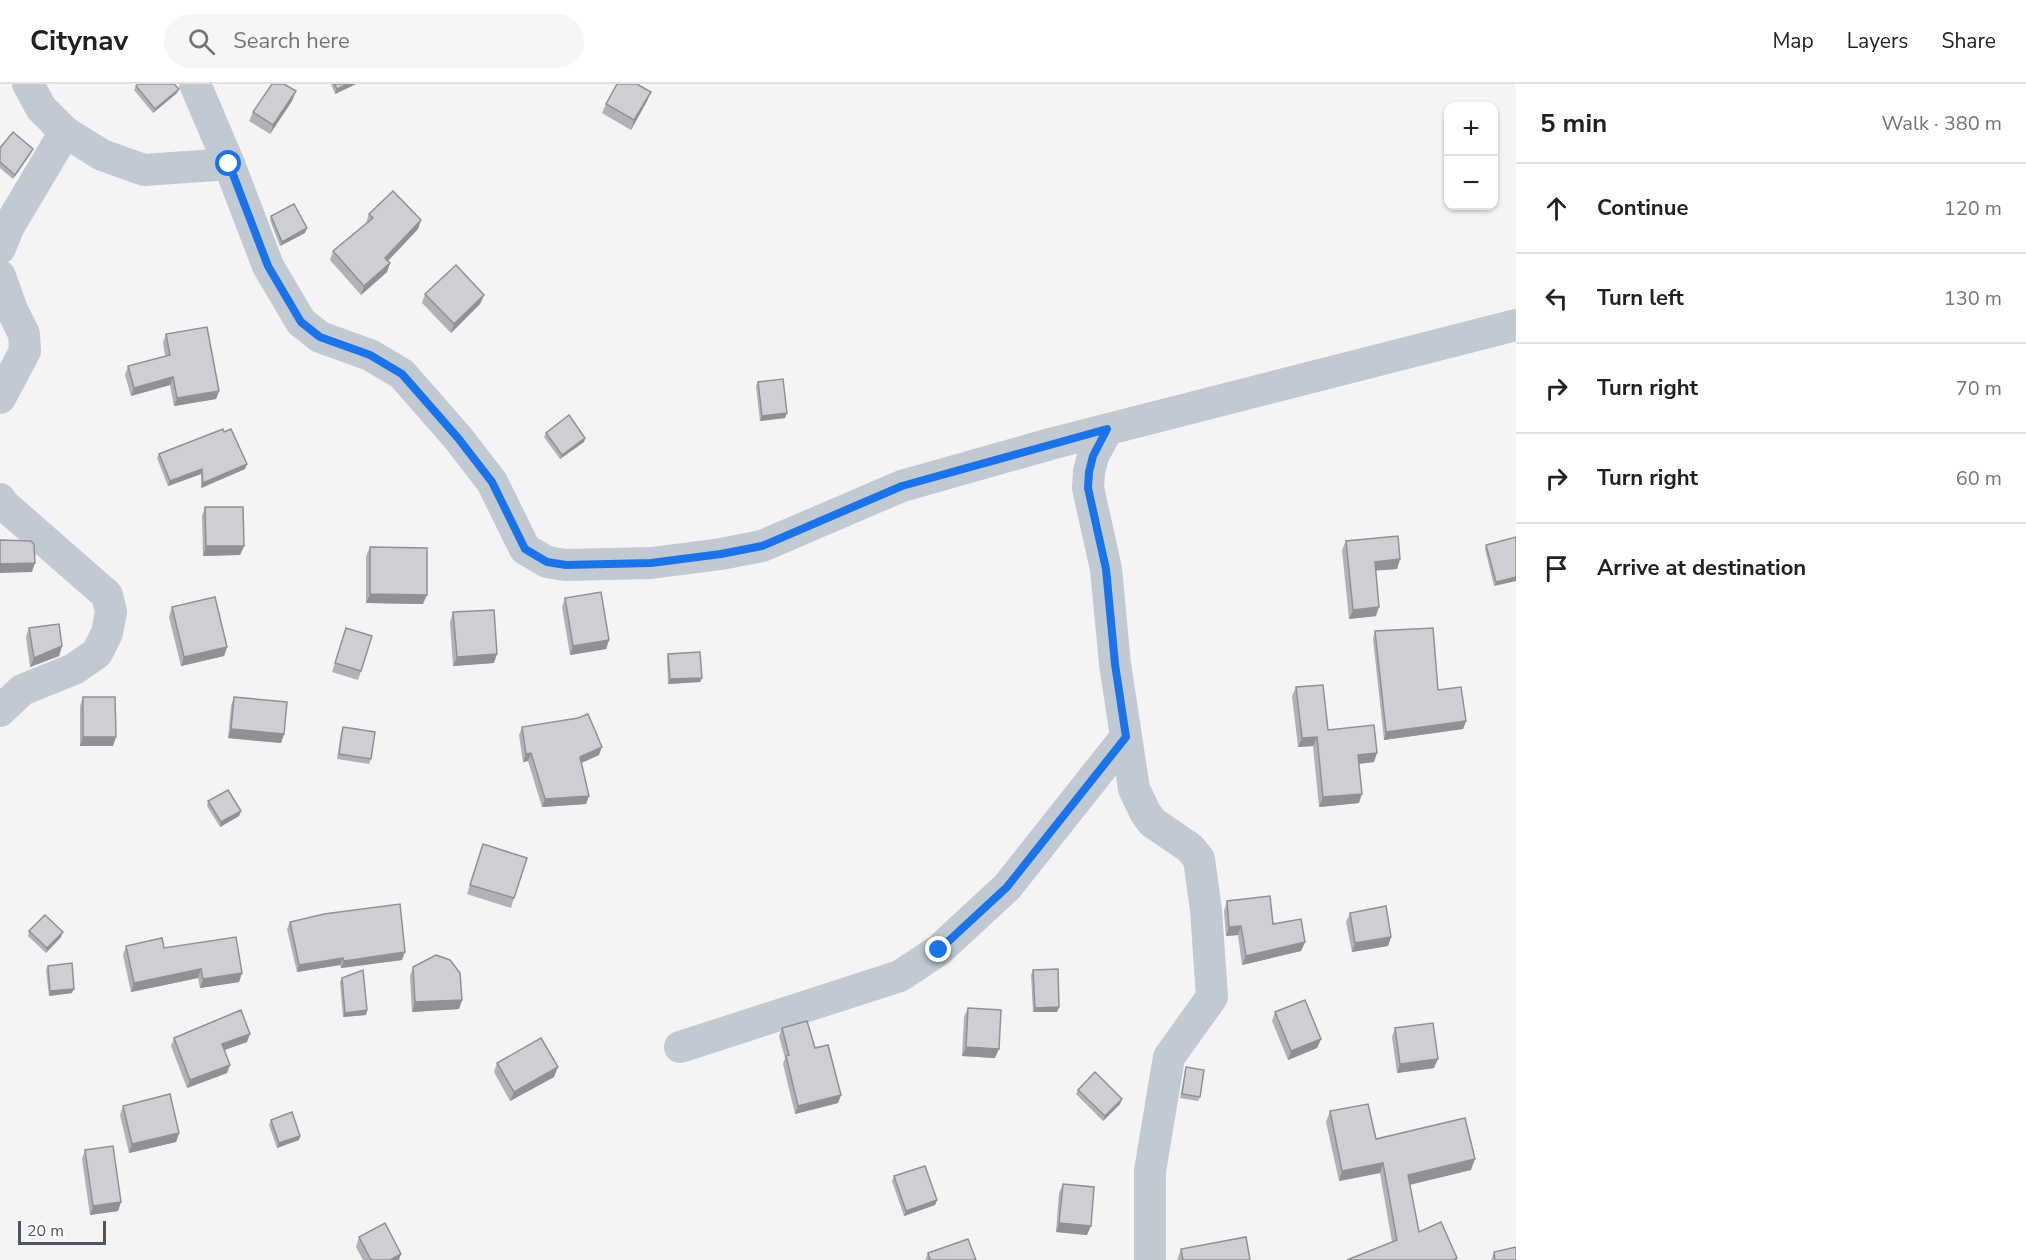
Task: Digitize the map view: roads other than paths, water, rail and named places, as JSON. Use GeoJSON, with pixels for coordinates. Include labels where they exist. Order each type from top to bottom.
{"type":"FeatureCollection","features":[{"type":"Feature","properties":{"kind":"street"},"geometry":{"type":"LineString","coordinates":[[28,84],[41,108],[65,132],[102,155],[144,170],[229,164]]}},
{"type":"Feature","properties":{"kind":"street"},"geometry":{"type":"LineString","coordinates":[[195,84],[268,266],[301,322],[320,337],[370,355],[402,374],[458,438],[492,482],[525,549],[547,562],[566,565],[651,563],[762,546],[902,486],[1107,429],[1516,325]]}},
{"type":"Feature","properties":{"kind":"street"},"geometry":{"type":"LineString","coordinates":[[0,248],[9,226],[65,132]]}},
{"type":"Feature","properties":{"kind":"street"},"geometry":{"type":"LineString","coordinates":[[0,276],[12,310],[24,334],[25,351],[0,398]]}},
{"type":"Feature","properties":{"kind":"street"},"geometry":{"type":"LineString","coordinates":[[1107,429],[1093,456],[1088,488],[1106,569],[1115,664],[1134,789],[1152,822],[1190,848],[1198,859],[1206,910],[1212,997],[1169,1057],[1150,1171],[1150,1260]]}},
{"type":"Feature","properties":{"kind":"street"},"geometry":{"type":"LineString","coordinates":[[0,499],[107,595],[111,612],[107,633],[97,652],[74,669],[22,690],[0,711]]}},
{"type":"Feature","properties":{"kind":"street"},"geometry":{"type":"LineString","coordinates":[[680,1047],[900,976],[939,950],[1007,887],[1126,737]]}}]}
